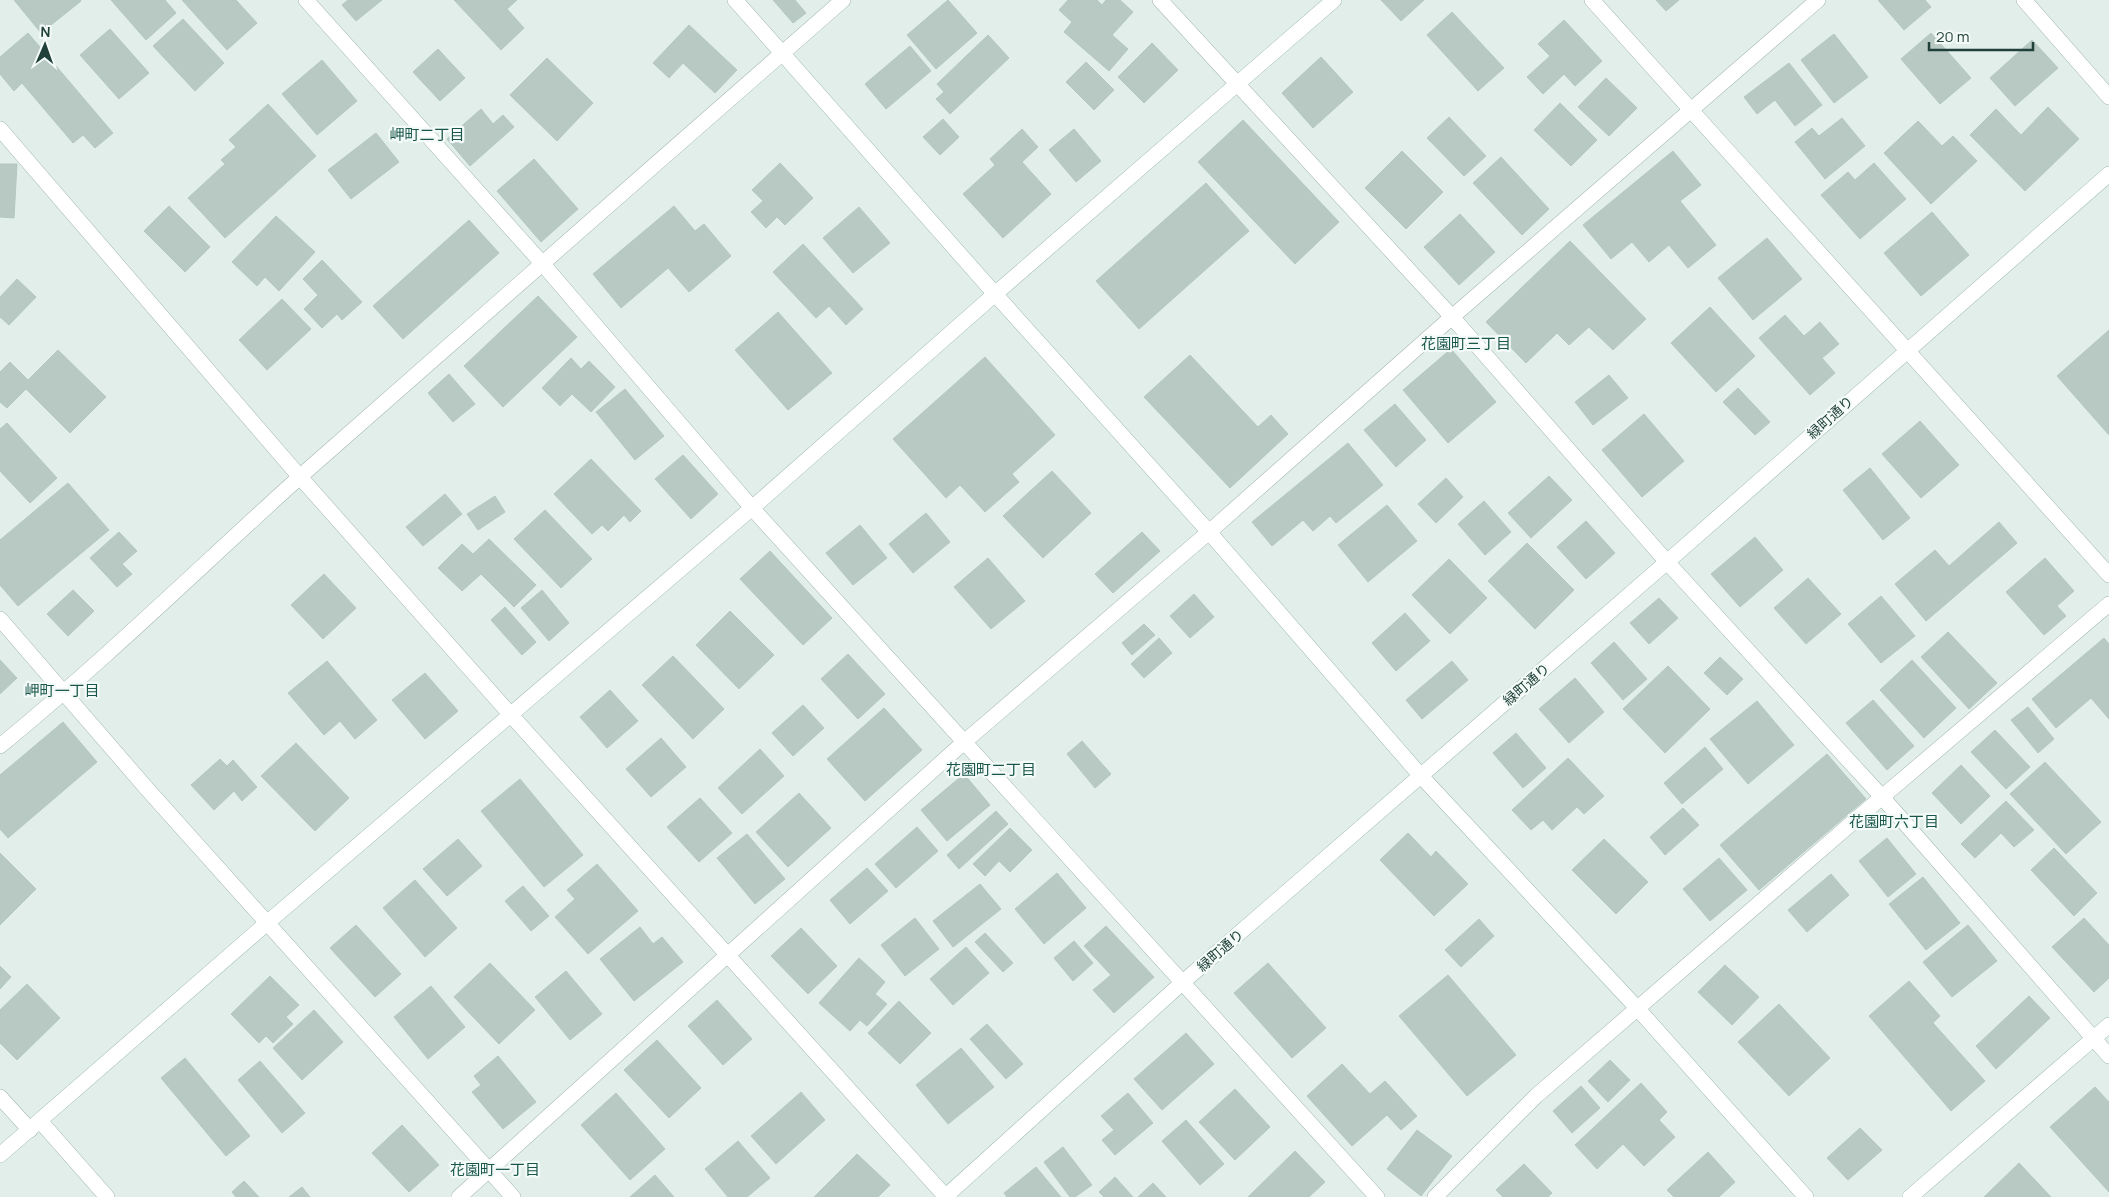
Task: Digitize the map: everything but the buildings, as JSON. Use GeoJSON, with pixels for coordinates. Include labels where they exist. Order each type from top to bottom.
{"type":"FeatureCollection","features":[{"type":"Feature","properties":{"kind":"street"},"geometry":{"type":"LineString","coordinates":[[306,0],[541,262],[752,508],[963,743],[1183,982],[1377,1197]]}},
{"type":"Feature","properties":{"kind":"street"},"geometry":{"type":"LineString","coordinates":[[736,0],[995,294],[1209,532],[1420,775],[1637,1008],[1806,1197]]}},
{"type":"Feature","properties":{"kind":"street"},"geometry":{"type":"LineString","coordinates":[[0,746],[64,693],[300,477],[541,262],[842,0]]}},
{"type":"Feature","properties":{"kind":"street"},"geometry":{"type":"LineString","coordinates":[[1160,0],[1452,317],[1667,562],[1882,797],[2109,1056]]}},
{"type":"Feature","properties":{"kind":"street"},"geometry":{"type":"LineString","coordinates":[[0,1155],[267,923],[752,508],[1334,0]]}},
{"type":"Feature","properties":{"kind":"street"},"geometry":{"type":"LineString","coordinates":[[1592,0],[2109,575]]}},
{"type":"Feature","properties":{"kind":"street"},"geometry":{"type":"LineString","coordinates":[[459,1197],[963,743],[1209,532],[1452,317],[1818,0]]}},
{"type":"Feature","properties":{"kind":"street"},"geometry":{"type":"LineString","coordinates":[[2024,0],[2109,97]]}},
{"type":"Feature","properties":{"kind":"street"},"geometry":{"type":"LineString","coordinates":[[0,129],[300,477],[510,714],[945,1197]]}},
{"type":"Feature","properties":{"kind":"street","name":"緑町通り"},"geometry":{"type":"LineString","coordinates":[[945,1197],[1183,982],[1667,562],[1907,349],[2109,174]]}},
{"type":"Feature","properties":{"kind":"street"},"geometry":{"type":"LineString","coordinates":[[1435,1197],[1536,1096],[2109,604]]}},
{"type":"Feature","properties":{"kind":"street"},"geometry":{"type":"LineString","coordinates":[[0,619],[267,923],[513,1197]]}},
{"type":"Feature","properties":{"kind":"street"},"geometry":{"type":"LineString","coordinates":[[1910,1197],[2109,1025]]}},
{"type":"Feature","properties":{"kind":"street"},"geometry":{"type":"LineString","coordinates":[[0,1096],[35,1125],[107,1197]]}},
{"type":"Feature","properties":{"kind":"district","name":"岬町二丁目"},"geometry":{"type":"Point","coordinates":[427,134]}},
{"type":"Feature","properties":{"kind":"district","name":"花園町三丁目"},"geometry":{"type":"Point","coordinates":[1466,343]}},
{"type":"Feature","properties":{"kind":"district","name":"岬町一丁目"},"geometry":{"type":"Point","coordinates":[62,690]}},
{"type":"Feature","properties":{"kind":"district","name":"花園町二丁目"},"geometry":{"type":"Point","coordinates":[991,769]}},
{"type":"Feature","properties":{"kind":"district","name":"花園町六丁目"},"geometry":{"type":"Point","coordinates":[1894,821]}},
{"type":"Feature","properties":{"kind":"district","name":"花園町一丁目"},"geometry":{"type":"Point","coordinates":[495,1169]}}]}
